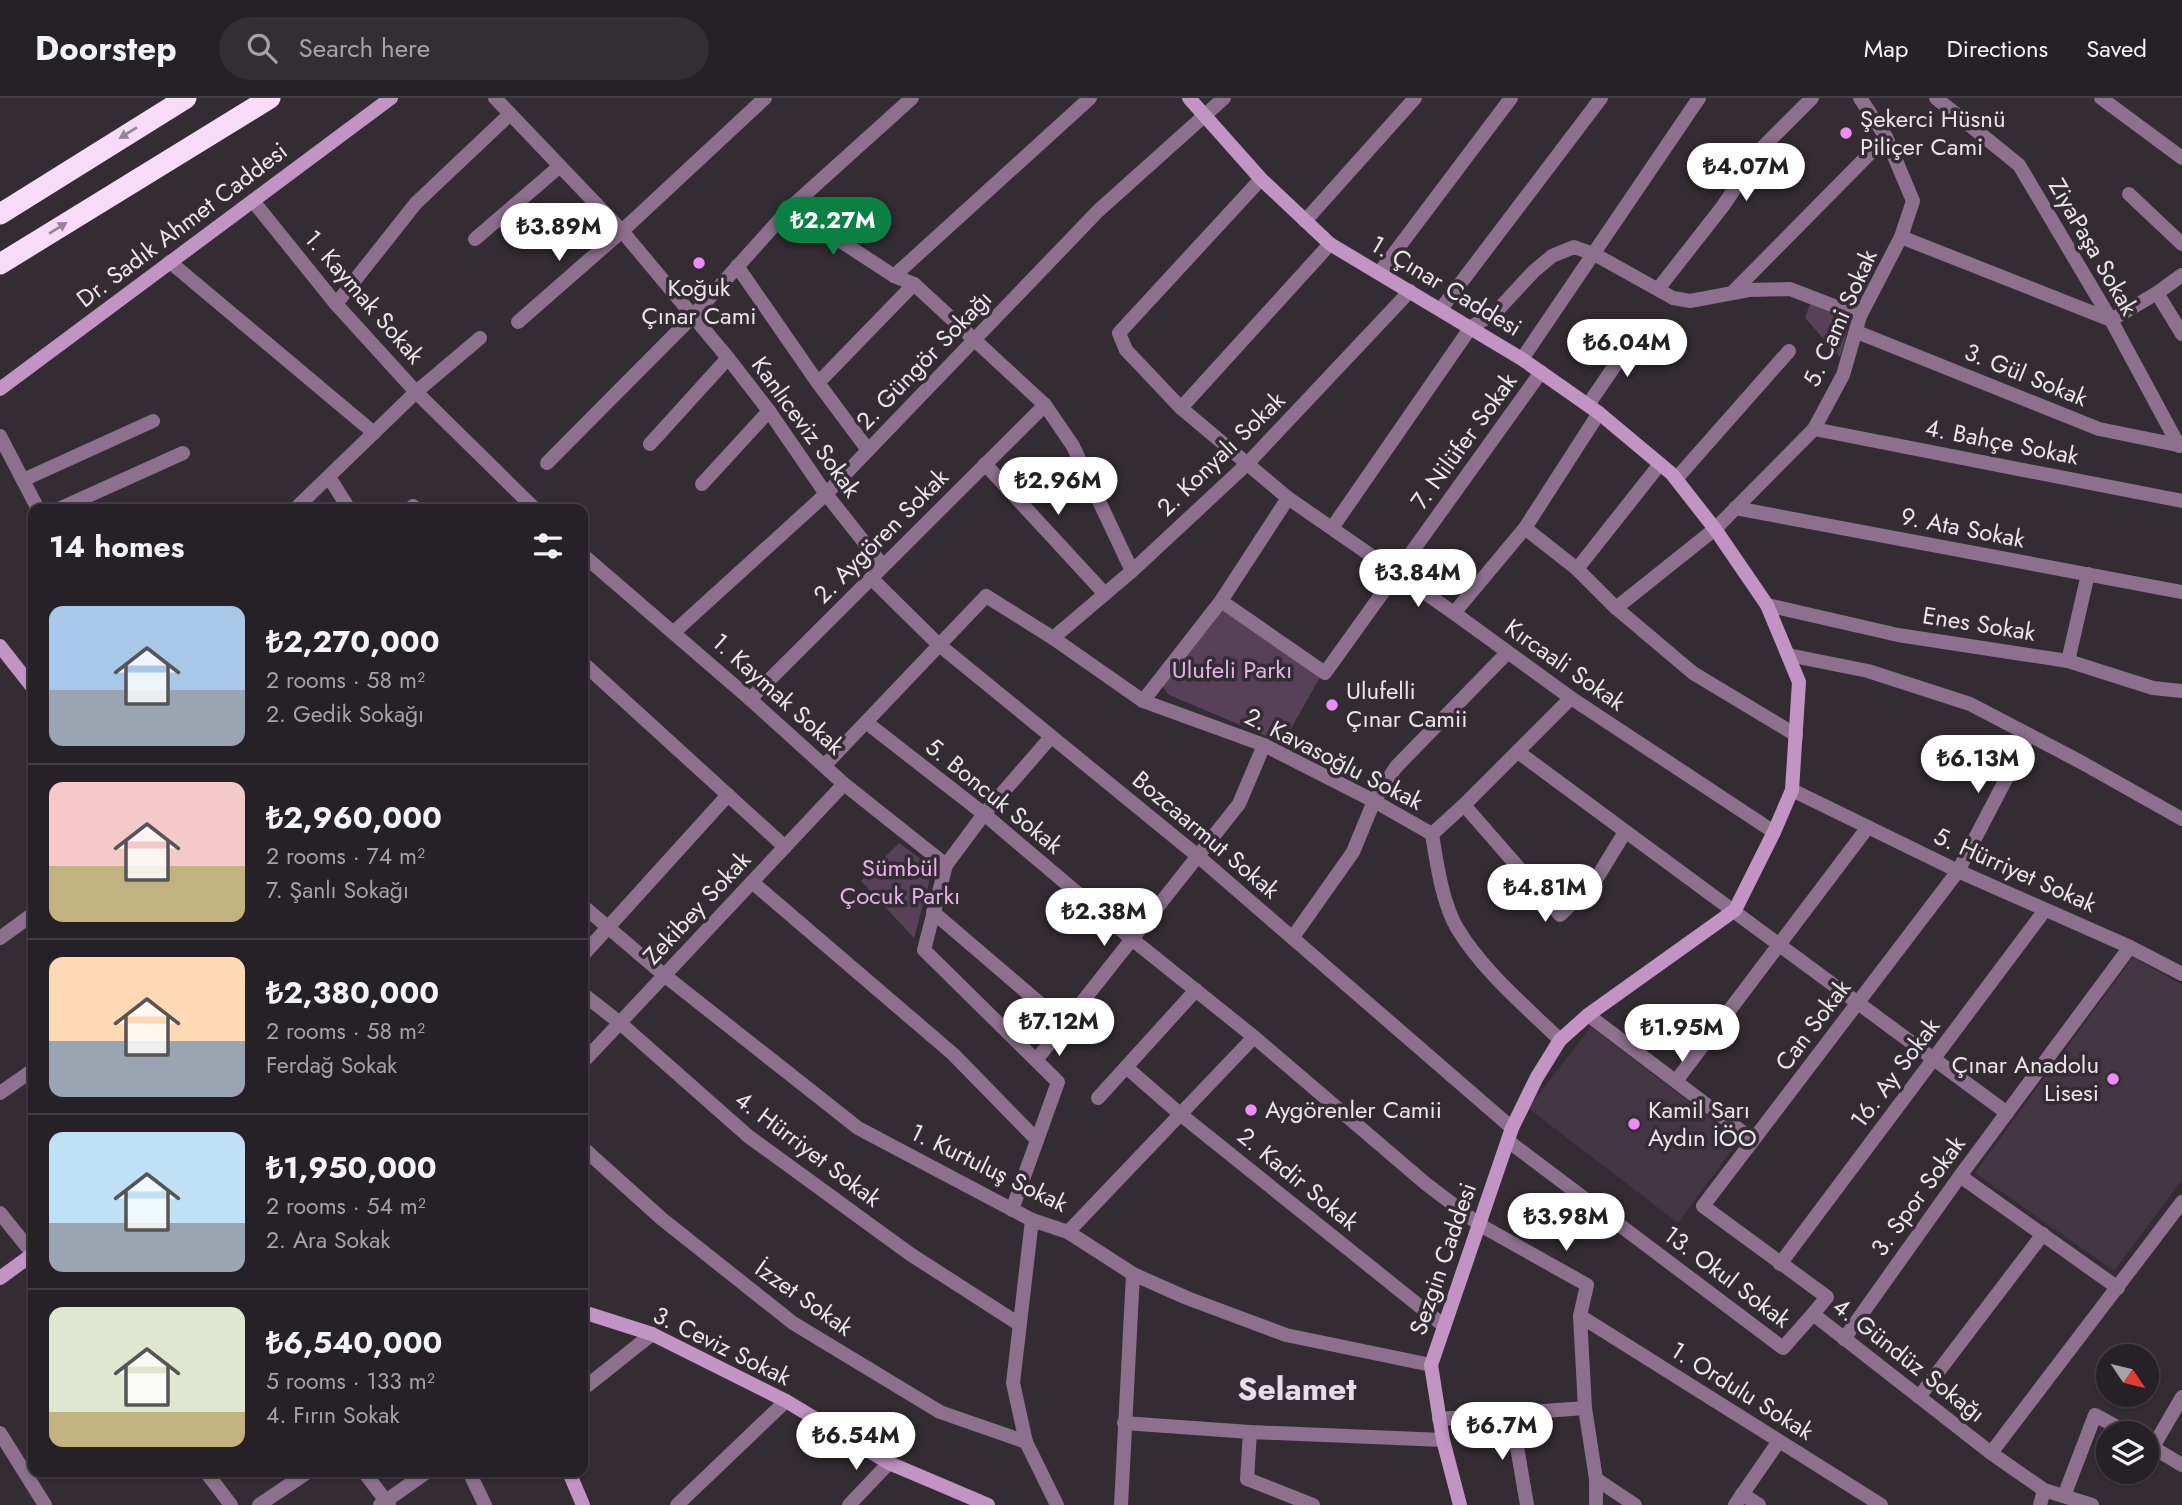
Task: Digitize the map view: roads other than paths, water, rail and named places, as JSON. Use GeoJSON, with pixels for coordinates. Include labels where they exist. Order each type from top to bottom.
{"type":"FeatureCollection","features":[{"type":"Feature","properties":{"kind":"highway"},"geometry":{"type":"LineString","coordinates":[[0,264],[270,98]]}},
{"type":"Feature","properties":{"kind":"highway"},"geometry":{"type":"LineString","coordinates":[[0,214],[173,101]]}},
{"type":"Feature","properties":{"kind":"main road","name":"Dr. Sadık Ahmet Caddesi"},"geometry":{"type":"LineString","coordinates":[[0,389],[391,98]]}},
{"type":"Feature","properties":{"kind":"main road","name":"1. Çınar Caddesi"},"geometry":{"type":"LineString","coordinates":[[1189,98],[1261,179],[1330,244],[1522,359],[1594,409],[1676,479],[1715,529],[1767,605],[1800,682],[1792,790],[1735,910],[1588,1014],[1560,1040]]}},
{"type":"Feature","properties":{"kind":"main road"},"geometry":{"type":"LineString","coordinates":[[0,646],[28,682]]}},
{"type":"Feature","properties":{"kind":"main road","name":"Sezgin Caddesi"},"geometry":{"type":"LineString","coordinates":[[1460,1505],[1443,1440],[1431,1365],[1510,1134],[1536,1077],[1560,1040]]}},
{"type":"Feature","properties":{"kind":"main road"},"geometry":{"type":"LineString","coordinates":[[0,1278],[28,1258]]}},
{"type":"Feature","properties":{"kind":"main road","name":"3. Ceviz Sokak"},"geometry":{"type":"LineString","coordinates":[[588,1314],[652,1334],[786,1401],[889,1463],[988,1505]]}},
{"type":"Feature","properties":{"kind":"main road"},"geometry":{"type":"LineString","coordinates":[[571,1477],[583,1505]]}},
{"type":"Feature","properties":{"kind":"street","name":"Kanlıceviz Sokak"},"geometry":{"type":"LineString","coordinates":[[495,98],[622,231],[728,358],[769,411],[826,494],[883,566]]}},
{"type":"Feature","properties":{"kind":"street"},"geometry":{"type":"LineString","coordinates":[[518,322],[622,231],[765,98]]}},
{"type":"Feature","properties":{"kind":"street"},"geometry":{"type":"LineString","coordinates":[[547,463],[692,317],[790,208],[912,98]]}},
{"type":"Feature","properties":{"kind":"street"},"geometry":{"type":"LineString","coordinates":[[894,276],[1090,98]]}},
{"type":"Feature","properties":{"kind":"street","name":"2. Güngör Sokağı"},"geometry":{"type":"LineString","coordinates":[[674,632],[826,494],[1098,211],[1224,98]]}},
{"type":"Feature","properties":{"kind":"street"},"geometry":{"type":"LineString","coordinates":[[1306,221],[1415,98]]}},
{"type":"Feature","properties":{"kind":"street"},"geometry":{"type":"LineString","coordinates":[[1380,272],[1511,98]]}},
{"type":"Feature","properties":{"kind":"street"},"geometry":{"type":"LineString","coordinates":[[1441,309],[1601,98]]}},
{"type":"Feature","properties":{"kind":"street"},"geometry":{"type":"LineString","coordinates":[[1522,359],[1699,98]]}},
{"type":"Feature","properties":{"kind":"street"},"geometry":{"type":"LineString","coordinates":[[1658,289],[1723,206],[1763,147],[1812,98]]}},
{"type":"Feature","properties":{"kind":"street","name":"5. Cami Sokak"},"geometry":{"type":"LineString","coordinates":[[1616,608],[1715,529],[1814,429],[1843,374],[1860,316],[1901,237],[1913,201],[1886,137],[1860,98]]}},
{"type":"Feature","properties":{"kind":"street","name":"ZiyaPaşa Sokak"},"geometry":{"type":"LineString","coordinates":[[1936,98],[2019,165],[2180,446]]}},
{"type":"Feature","properties":{"kind":"street"},"geometry":{"type":"LineString","coordinates":[[2101,98],[2182,158]]}},
{"type":"Feature","properties":{"kind":"street"},"geometry":{"type":"LineString","coordinates":[[336,304],[416,203],[510,114]]}},
{"type":"Feature","properties":{"kind":"street"},"geometry":{"type":"LineString","coordinates":[[1732,293],[1886,137]]}},
{"type":"Feature","properties":{"kind":"street"},"geometry":{"type":"LineString","coordinates":[[475,239],[560,166]]}},
{"type":"Feature","properties":{"kind":"street","name":"Kırcaali Sokak"},"geometry":{"type":"LineString","coordinates":[[1261,179],[1119,333],[1126,351],[1181,408],[1288,498],[1571,698],[1774,832]]}},
{"type":"Feature","properties":{"kind":"street"},"geometry":{"type":"LineString","coordinates":[[2129,194],[2182,244]]}},
{"type":"Feature","properties":{"kind":"street","name":"1. Kaymak Sokak"},"geometry":{"type":"LineString","coordinates":[[253,201],[336,304],[416,392],[530,504]]}},
{"type":"Feature","properties":{"kind":"street"},"geometry":{"type":"LineString","coordinates":[[790,208],[894,276],[914,284],[1045,405],[1073,446],[1132,571]]}},
{"type":"Feature","properties":{"kind":"street"},"geometry":{"type":"LineString","coordinates":[[1901,237],[2110,320],[2182,275]]}},
{"type":"Feature","properties":{"kind":"street"},"geometry":{"type":"LineString","coordinates":[[1181,408],[1330,244]]}},
{"type":"Feature","properties":{"kind":"street"},"geometry":{"type":"LineString","coordinates":[[1332,528],[1471,327],[1496,313],[1532,272],[1552,256],[1574,247],[1594,254],[1673,298],[1690,301],[1732,293],[1790,289],[1860,316]]}},
{"type":"Feature","properties":{"kind":"street"},"geometry":{"type":"LineString","coordinates":[[170,262],[373,433]]}},
{"type":"Feature","properties":{"kind":"street"},"geometry":{"type":"LineString","coordinates":[[737,266],[818,383],[869,450]]}},
{"type":"Feature","properties":{"kind":"street"},"geometry":{"type":"LineString","coordinates":[[818,383],[914,284]]}},
{"type":"Feature","properties":{"kind":"street","name":"2. Konyalı Sokak"},"geometry":{"type":"LineString","coordinates":[[1053,638],[1132,571],[1247,464],[1410,292]]}},
{"type":"Feature","properties":{"kind":"street"},"geometry":{"type":"LineString","coordinates":[[2157,293],[2182,334]]}},
{"type":"Feature","properties":{"kind":"street","name":"3. Gül Sokak"},"geometry":{"type":"LineString","coordinates":[[1857,332],[2099,429],[2180,446]]}},
{"type":"Feature","properties":{"kind":"street"},"geometry":{"type":"LineString","coordinates":[[1454,613],[1525,528],[1637,333]]}},
{"type":"Feature","properties":{"kind":"street"},"geometry":{"type":"LineString","coordinates":[[300,504],[416,392],[480,338]]}},
{"type":"Feature","properties":{"kind":"street"},"geometry":{"type":"LineString","coordinates":[[1676,479],[1789,351]]}},
{"type":"Feature","properties":{"kind":"street"},"geometry":{"type":"LineString","coordinates":[[650,444],[728,358]]}},
{"type":"Feature","properties":{"kind":"street","name":"7. Nilüfer Sokak"},"geometry":{"type":"LineString","coordinates":[[1221,601],[1325,673],[1541,372]]}},
{"type":"Feature","properties":{"kind":"street","name":"2. Aygören Sokak"},"geometry":{"type":"LineString","coordinates":[[750,699],[1045,405]]}},
{"type":"Feature","properties":{"kind":"street"},"geometry":{"type":"LineString","coordinates":[[702,484],[769,411]]}},
{"type":"Feature","properties":{"kind":"street"},"geometry":{"type":"LineString","coordinates":[[23,480],[153,421]]}},
{"type":"Feature","properties":{"kind":"street","name":"4. Bahçe Sokak"},"geometry":{"type":"LineString","coordinates":[[1814,429],[2182,501]]}},
{"type":"Feature","properties":{"kind":"street"},"geometry":{"type":"LineString","coordinates":[[0,436],[35,504]]}},
{"type":"Feature","properties":{"kind":"street"},"geometry":{"type":"LineString","coordinates":[[70,504],[183,453]]}},
{"type":"Feature","properties":{"kind":"street"},"geometry":{"type":"LineString","coordinates":[[985,464],[1105,594]]}},
{"type":"Feature","properties":{"kind":"street"},"geometry":{"type":"LineString","coordinates":[[1577,569],[1660,464]]}},
{"type":"Feature","properties":{"kind":"street"},"geometry":{"type":"LineString","coordinates":[[329,477],[346,504]]}},
{"type":"Feature","properties":{"kind":"street"},"geometry":{"type":"LineString","coordinates":[[1143,701],[1221,601],[1288,498]]}},
{"type":"Feature","properties":{"kind":"street","name":"9. Ata Sokak"},"geometry":{"type":"LineString","coordinates":[[1735,508],[2182,592]]}},
{"type":"Feature","properties":{"kind":"street"},"geometry":{"type":"LineString","coordinates":[[1525,528],[1577,569],[1616,608],[1693,673],[1796,735]]}},
{"type":"Feature","properties":{"kind":"street","name":"1. Kaymak Sokak"},"geometry":{"type":"LineString","coordinates":[[588,559],[844,784],[946,865]]}},
{"type":"Feature","properties":{"kind":"street"},"geometry":{"type":"LineString","coordinates":[[2068,661],[2088,574]]}},
{"type":"Feature","properties":{"kind":"street","name":"Bozcaarmut Sokak"},"geometry":{"type":"LineString","coordinates":[[871,578],[938,644],[1293,937],[1510,1134]]}},
{"type":"Feature","properties":{"kind":"street","name":"2. Kavasoğlu Sokak"},"geometry":{"type":"LineString","coordinates":[[938,644],[986,596],[1053,638],[1143,701],[1264,745],[1432,834],[1439,877],[1456,927],[1490,973],[1560,1040]]}},
{"type":"Feature","properties":{"kind":"street","name":"Enes Sokak"},"geometry":{"type":"LineString","coordinates":[[1767,605],[1898,635],[2068,661],[2153,688],[2182,691]]}},
{"type":"Feature","properties":{"kind":"street"},"geometry":{"type":"LineString","coordinates":[[824,766],[938,644]]}},
{"type":"Feature","properties":{"kind":"street"},"geometry":{"type":"LineString","coordinates":[[1293,937],[1353,852],[1374,801],[1395,766],[1507,653]]}},
{"type":"Feature","properties":{"kind":"street"},"geometry":{"type":"LineString","coordinates":[[1788,655],[1868,671],[1957,700],[2029,735],[2182,818]]}},
{"type":"Feature","properties":{"kind":"street"},"geometry":{"type":"LineString","coordinates":[[588,668],[785,847]]}},
{"type":"Feature","properties":{"kind":"street"},"geometry":{"type":"LineString","coordinates":[[1432,834],[1571,698]]}},
{"type":"Feature","properties":{"kind":"street","name":"5. Boncuk Sokak"},"geometry":{"type":"LineString","coordinates":[[867,723],[984,814],[1480,1226],[1587,1285],[1580,1316]]}},
{"type":"Feature","properties":{"kind":"street","name":"Can Sokak"},"geometry":{"type":"LineString","coordinates":[[1703,1206],[1958,871],[2029,735]]}},
{"type":"Feature","properties":{"kind":"street"},"geometry":{"type":"LineString","coordinates":[[1012,1210],[1058,1082],[924,950],[946,865],[984,814],[1051,737]]}},
{"type":"Feature","properties":{"kind":"street"},"geometry":{"type":"LineString","coordinates":[[1037,1059],[1239,804],[1264,745]]}},
{"type":"Feature","properties":{"kind":"street"},"geometry":{"type":"LineString","coordinates":[[1518,752],[1735,910],[2007,1114]]}},
{"type":"Feature","properties":{"kind":"street","name":"Zekibey Sokak"},"geometry":{"type":"LineString","coordinates":[[588,1057],[844,784]]}},
{"type":"Feature","properties":{"kind":"street","name":"5. Hürriyet Sokak"},"geometry":{"type":"LineString","coordinates":[[1792,790],[1958,871],[2130,947],[2182,974]]}},
{"type":"Feature","properties":{"kind":"street"},"geometry":{"type":"LineString","coordinates":[[588,949],[728,795]]}},
{"type":"Feature","properties":{"kind":"street"},"geometry":{"type":"LineString","coordinates":[[1464,805],[1560,915],[1595,881],[1625,832]]}},
{"type":"Feature","properties":{"kind":"street"},"geometry":{"type":"LineString","coordinates":[[1676,1082],[1868,827]]}},
{"type":"Feature","properties":{"kind":"street"},"geometry":{"type":"LineString","coordinates":[[752,882],[953,1054],[1037,1140]]}},
{"type":"Feature","properties":{"kind":"street","name":"16. Ay Sokak"},"geometry":{"type":"LineString","coordinates":[[1780,1264],[2045,910]]}},
{"type":"Feature","properties":{"kind":"street","name":"1. Kurtuluş Sokak"},"geometry":{"type":"LineString","coordinates":[[588,911],[664,975],[858,1128],[1031,1220],[1068,1231],[1133,1274],[1187,1298],[1286,1335],[1431,1365]]}},
{"type":"Feature","properties":{"kind":"street"},"geometry":{"type":"LineString","coordinates":[[933,912],[1064,1024]]}},
{"type":"Feature","properties":{"kind":"street"},"geometry":{"type":"LineString","coordinates":[[0,937],[28,917]]}},
{"type":"Feature","properties":{"kind":"street","name":"3. Spor Sokak"},"geometry":{"type":"LineString","coordinates":[[1844,1339],[1960,1176],[2130,947]]}},
{"type":"Feature","properties":{"kind":"street"},"geometry":{"type":"LineString","coordinates":[[1098,1098],[1196,990]]}},
{"type":"Feature","properties":{"kind":"street","name":"4. Hürriyet Sokak"},"geometry":{"type":"LineString","coordinates":[[588,998],[748,1136],[910,1254],[1018,1324]]}},
{"type":"Feature","properties":{"kind":"street"},"geometry":{"type":"LineString","coordinates":[[1588,1014],[1754,1140]]}},
{"type":"Feature","properties":{"kind":"street"},"geometry":{"type":"LineString","coordinates":[[1068,1231],[1254,1037]]}},
{"type":"Feature","properties":{"kind":"street","name":"2. Kadir Sokak"},"geometry":{"type":"LineString","coordinates":[[1126,1067],[1180,1114],[1443,1325]]}},
{"type":"Feature","properties":{"kind":"street"},"geometry":{"type":"LineString","coordinates":[[0,1093],[28,1073]]}},
{"type":"Feature","properties":{"kind":"street","name":"13. Okul Sokak"},"geometry":{"type":"LineString","coordinates":[[1510,1134],[1783,1348],[1812,1314]]}},
{"type":"Feature","properties":{"kind":"street","name":"İzzet Sokak"},"geometry":{"type":"LineString","coordinates":[[588,1152],[662,1219],[793,1323],[940,1412],[1026,1442]]}},
{"type":"Feature","properties":{"kind":"street"},"geometry":{"type":"LineString","coordinates":[[1960,1176],[2118,1288]]}},
{"type":"Feature","properties":{"kind":"street"},"geometry":{"type":"LineString","coordinates":[[1991,1453],[2182,1202]]}},
{"type":"Feature","properties":{"kind":"street","name":"4. Gündüz Sokağı"},"geometry":{"type":"LineString","coordinates":[[1703,1206],[1826,1297],[1812,1314],[1991,1453],[2044,1490],[2092,1505]]}},
{"type":"Feature","properties":{"kind":"street"},"geometry":{"type":"LineString","coordinates":[[0,1213],[28,1248]]}},
{"type":"Feature","properties":{"kind":"street"},"geometry":{"type":"LineString","coordinates":[[1031,1220],[1013,1383],[1026,1442],[1058,1505]]}},
{"type":"Feature","properties":{"kind":"street"},"geometry":{"type":"LineString","coordinates":[[1919,1396],[2043,1234]]}},
{"type":"Feature","properties":{"kind":"street"},"geometry":{"type":"LineString","coordinates":[[1121,1505],[1133,1274]]}},
{"type":"Feature","properties":{"kind":"street"},"geometry":{"type":"LineString","coordinates":[[1580,1316],[1585,1408],[1596,1479],[1596,1505]]}},
{"type":"Feature","properties":{"kind":"street","name":"1. Ordulu Sokak"},"geometry":{"type":"LineString","coordinates":[[1580,1316],[1881,1505]]}},
{"type":"Feature","properties":{"kind":"street"},"geometry":{"type":"LineString","coordinates":[[588,1385],[652,1334]]}},
{"type":"Feature","properties":{"kind":"street"},"geometry":{"type":"LineString","coordinates":[[2159,1432],[2182,1397]]}},
{"type":"Feature","properties":{"kind":"street"},"geometry":{"type":"LineString","coordinates":[[677,1505],[786,1401]]}},
{"type":"Feature","properties":{"kind":"street"},"geometry":{"type":"LineString","coordinates":[[1439,1419],[1585,1408]]}},
{"type":"Feature","properties":{"kind":"street"},"geometry":{"type":"LineString","coordinates":[[1511,1412],[1527,1505]]}},
{"type":"Feature","properties":{"kind":"street"},"geometry":{"type":"LineString","coordinates":[[2064,1496],[2095,1415],[2106,1421]]}},
{"type":"Feature","properties":{"kind":"street"},"geometry":{"type":"LineString","coordinates":[[1124,1423],[1250,1432],[1443,1440]]}},
{"type":"Feature","properties":{"kind":"street"},"geometry":{"type":"LineString","coordinates":[[1250,1432],[1247,1479],[1313,1505]]}},
{"type":"Feature","properties":{"kind":"street"},"geometry":{"type":"LineString","coordinates":[[0,1433],[28,1477]]}},
{"type":"Feature","properties":{"kind":"street"},"geometry":{"type":"LineString","coordinates":[[1759,1505],[1739,1500],[1779,1441]]}},
{"type":"Feature","properties":{"kind":"street"},"geometry":{"type":"LineString","coordinates":[[2159,1451],[2182,1465]]}},
{"type":"Feature","properties":{"kind":"street"},"geometry":{"type":"LineString","coordinates":[[849,1505],[889,1463]]}},
{"type":"Feature","properties":{"kind":"street"},"geometry":{"type":"LineString","coordinates":[[28,1477],[46,1505]]}},
{"type":"Feature","properties":{"kind":"street"},"geometry":{"type":"LineString","coordinates":[[210,1477],[231,1505]]}},
{"type":"Feature","properties":{"kind":"street"},"geometry":{"type":"LineString","coordinates":[[259,1505],[301,1477]]}},
{"type":"Feature","properties":{"kind":"street"},"geometry":{"type":"LineString","coordinates":[[367,1477],[385,1503],[420,1477]]}},
{"type":"Feature","properties":{"kind":"street"},"geometry":{"type":"LineString","coordinates":[[471,1477],[485,1505]]}},
{"type":"Feature","properties":{"kind":"street"},"geometry":{"type":"LineString","coordinates":[[1596,1479],[1635,1505]]}},
{"type":"Feature","properties":{"kind":"street"},"geometry":{"type":"LineString","coordinates":[[2040,1505],[2044,1490]]}},
{"type":"Feature","properties":{"kind":"place","name":"Şekerci Hüsnü Piliçer Cami"},"geometry":{"type":"Point","coordinates":[1846,133]}},
{"type":"Feature","properties":{"kind":"place","name":"Koğuk Çınar Cami"},"geometry":{"type":"Point","coordinates":[699,263]}},
{"type":"Feature","properties":{"kind":"place","name":"Ulufelli Çınar Camii"},"geometry":{"type":"Point","coordinates":[1332,705]}},
{"type":"Feature","properties":{"kind":"place","name":"Çınar Anadolu Lisesi"},"geometry":{"type":"Point","coordinates":[2113,1079]}},
{"type":"Feature","properties":{"kind":"place","name":"Aygörenler Camii"},"geometry":{"type":"Point","coordinates":[1251,1110]}},
{"type":"Feature","properties":{"kind":"place","name":"Kamil Sarı Aydın İÖO"},"geometry":{"type":"Point","coordinates":[1634,1124]}},
{"type":"Feature","properties":{"kind":"district","name":"Selamet"},"geometry":{"type":"Point","coordinates":[1297,1389]}},
{"type":"Feature","properties":{"kind":"park label","name":"Ulufeli Parkı"},"geometry":{"type":"Point","coordinates":[1232,670]}},
{"type":"Feature","properties":{"kind":"park label","name":"Sümbül Çocuk Parkı"},"geometry":{"type":"Point","coordinates":[900,882]}}]}
